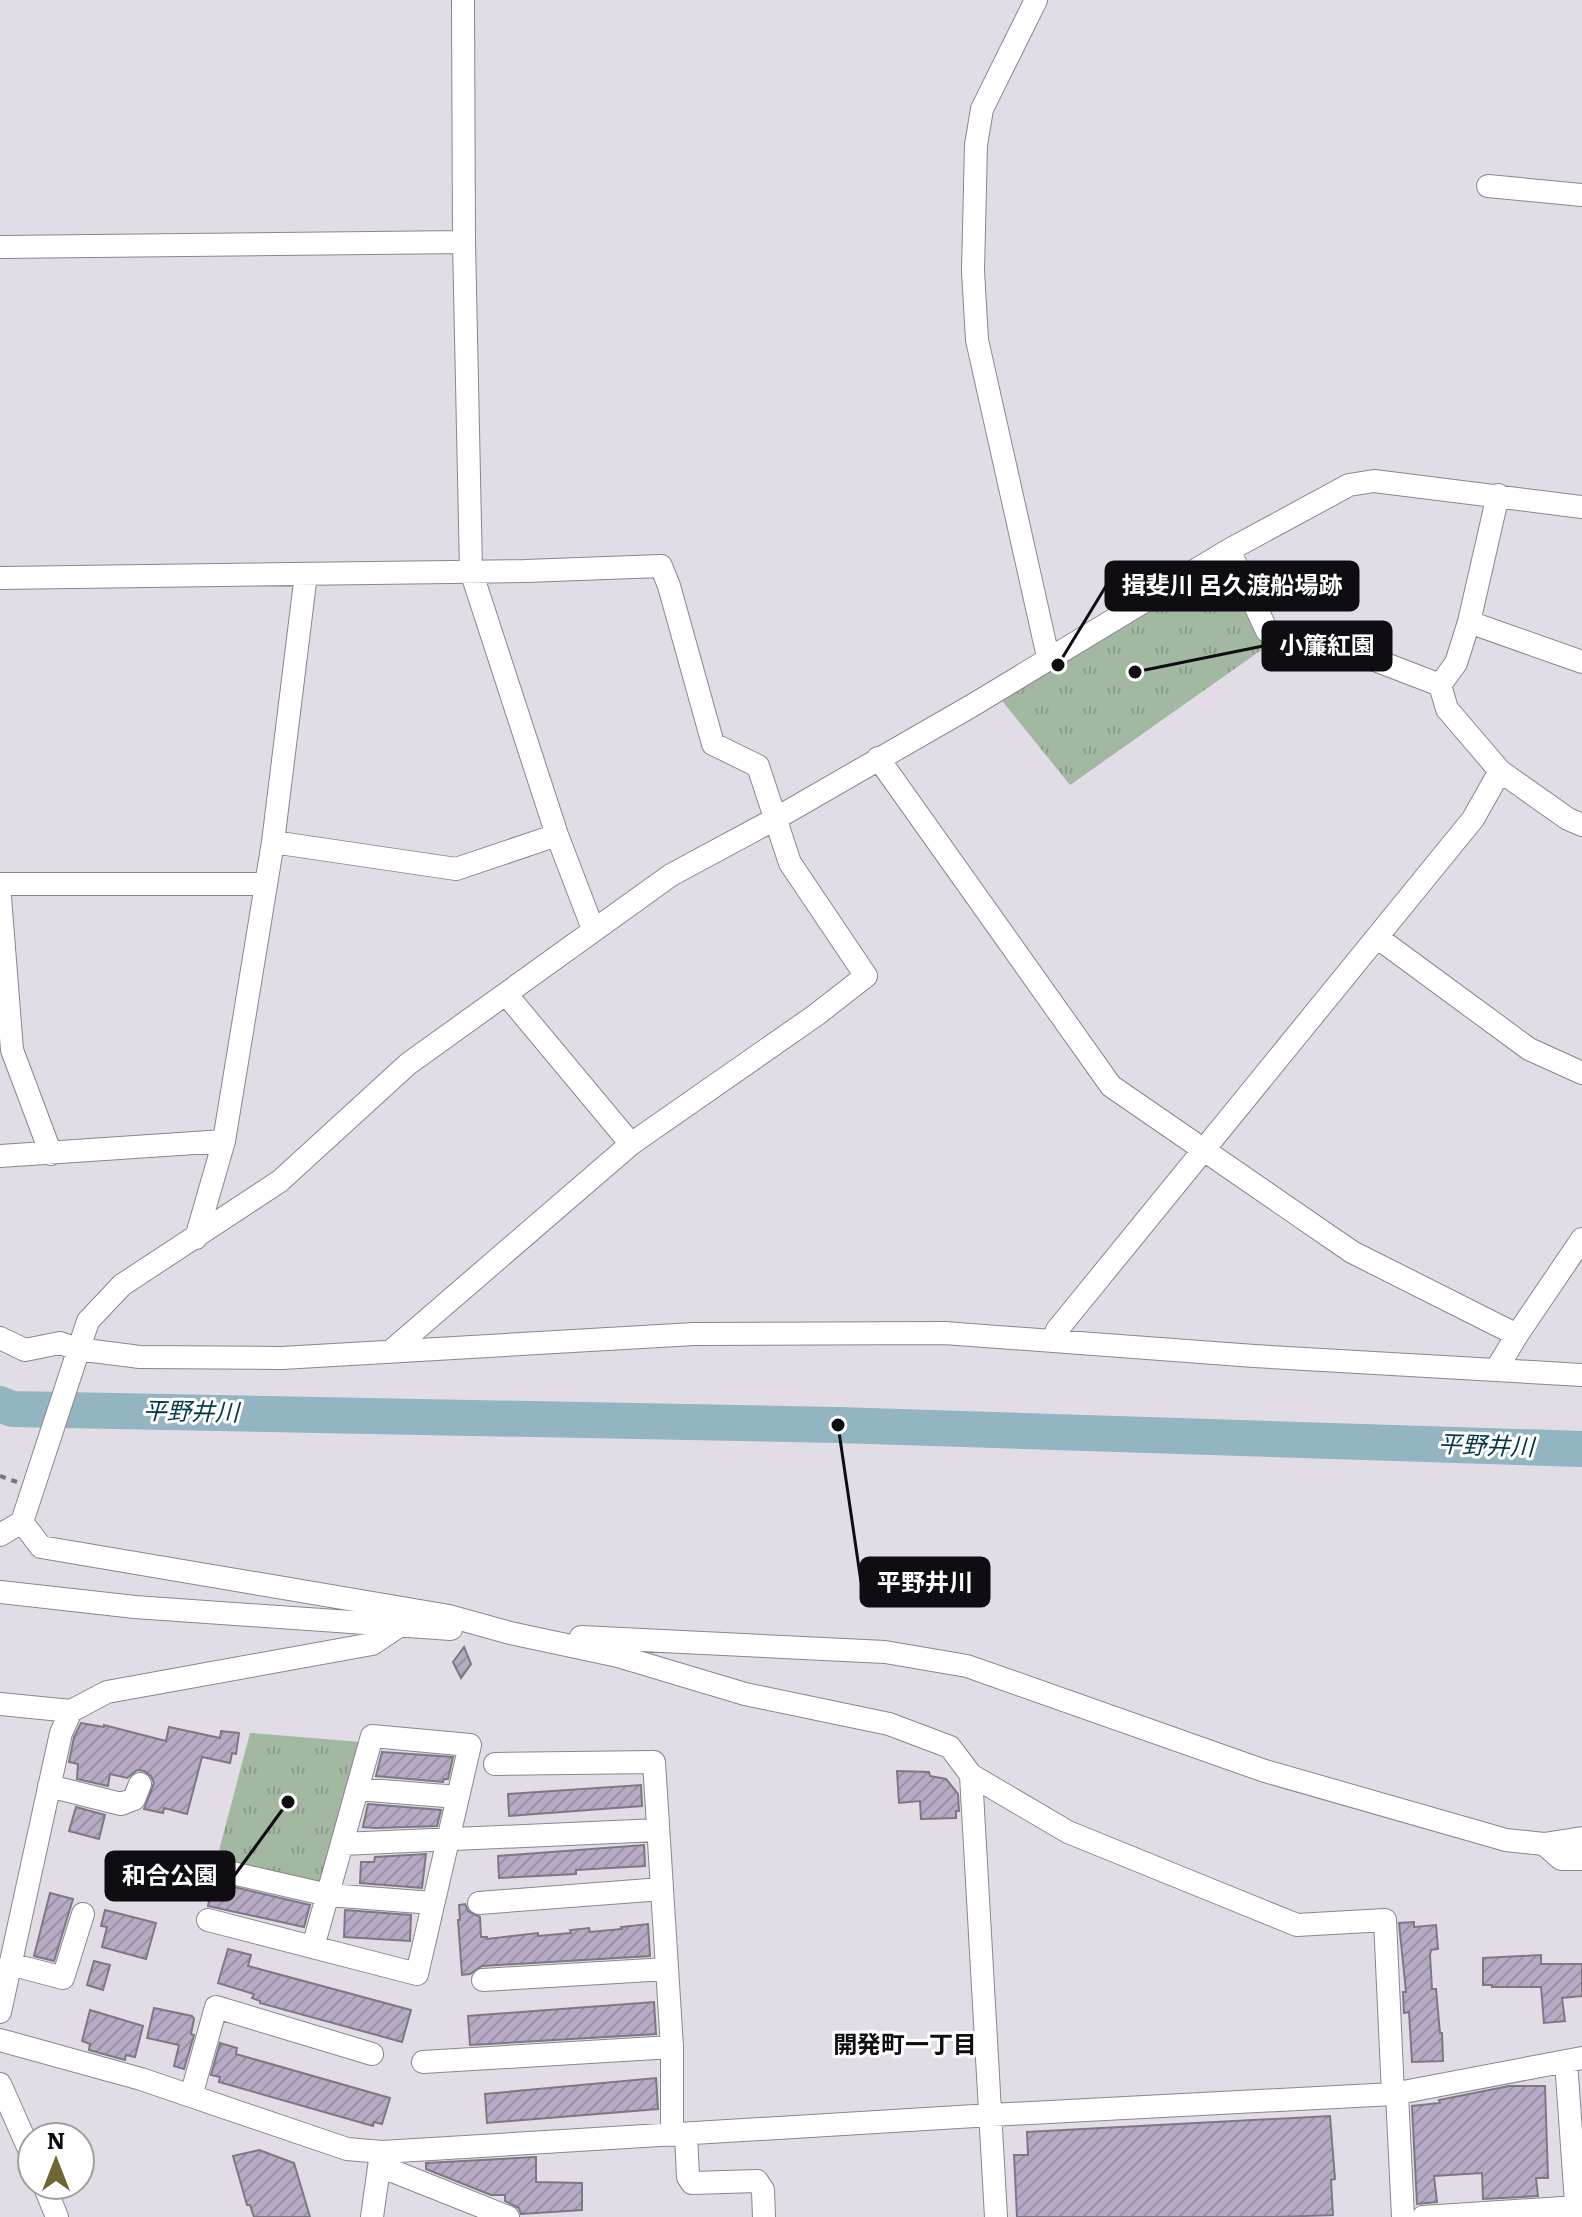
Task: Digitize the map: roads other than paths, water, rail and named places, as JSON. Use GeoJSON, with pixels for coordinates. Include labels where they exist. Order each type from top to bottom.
{"type":"FeatureCollection","features":[{"type":"Feature","properties":{"kind":"street"},"geometry":{"type":"LineString","coordinates":[[463,0],[471,571],[557,835],[593,929]]}},
{"type":"Feature","properties":{"kind":"street"},"geometry":{"type":"LineString","coordinates":[[1036,0],[982,109],[976,145],[973,271],[977,340],[1048,657]]}},
{"type":"Feature","properties":{"kind":"street"},"geometry":{"type":"LineString","coordinates":[[1488,186],[1582,195]]}},
{"type":"Feature","properties":{"kind":"street"},"geometry":{"type":"LineString","coordinates":[[0,247],[464,242]]}},
{"type":"Feature","properties":{"kind":"street"},"geometry":{"type":"LineString","coordinates":[[0,1535],[22,1522],[88,1321],[122,1285],[280,1181],[408,1064],[671,875],[973,705],[1229,550],[1349,485],[1374,481],[1582,507]]}},
{"type":"Feature","properties":{"kind":"street"},"geometry":{"type":"LineString","coordinates":[[1440,685],[1456,663],[1469,622],[1498,495]]}},
{"type":"Feature","properties":{"kind":"street"},"geometry":{"type":"LineString","coordinates":[[1229,550],[1267,631],[1283,645],[1375,660],[1440,685]]}},
{"type":"Feature","properties":{"kind":"street"},"geometry":{"type":"LineString","coordinates":[[0,578],[661,566],[713,744],[758,766],[790,863],[866,976],[816,1015],[631,1144],[391,1351]]}},
{"type":"Feature","properties":{"kind":"street"},"geometry":{"type":"LineString","coordinates":[[196,1238],[224,1141],[273,842],[306,574]]}},
{"type":"Feature","properties":{"kind":"street"},"geometry":{"type":"LineString","coordinates":[[1469,622],[1582,662]]}},
{"type":"Feature","properties":{"kind":"street"},"geometry":{"type":"LineString","coordinates":[[1440,685],[1447,709],[1500,771],[1568,819],[1582,825]]}},
{"type":"Feature","properties":{"kind":"street"},"geometry":{"type":"LineString","coordinates":[[878,758],[1111,1086],[1352,1252],[1517,1335]]}},
{"type":"Feature","properties":{"kind":"street"},"geometry":{"type":"LineString","coordinates":[[1053,1341],[1057,1330],[1473,819],[1500,771]]}},
{"type":"Feature","properties":{"kind":"street"},"geometry":{"type":"LineString","coordinates":[[273,842],[456,869],[557,835]]}},
{"type":"Feature","properties":{"kind":"street"},"geometry":{"type":"LineString","coordinates":[[0,884],[266,884]]}},
{"type":"Feature","properties":{"kind":"street"},"geometry":{"type":"LineString","coordinates":[[0,897],[12,1050],[51,1154]]}},
{"type":"Feature","properties":{"kind":"street"},"geometry":{"type":"LineString","coordinates":[[1378,938],[1529,1049],[1582,1073]]}},
{"type":"Feature","properties":{"kind":"street"},"geometry":{"type":"LineString","coordinates":[[506,994],[631,1144]]}},
{"type":"Feature","properties":{"kind":"street"},"geometry":{"type":"LineString","coordinates":[[0,1156],[224,1141]]}},
{"type":"Feature","properties":{"kind":"street"},"geometry":{"type":"LineString","coordinates":[[1496,1370],[1582,1239]]}},
{"type":"Feature","properties":{"kind":"street"},"geometry":{"type":"LineString","coordinates":[[0,1338],[25,1350],[60,1343],[74,1358],[282,1358],[694,1334],[944,1333],[1582,1375]]}},
{"type":"Feature","properties":{"kind":"street"},"geometry":{"type":"LineString","coordinates":[[22,1522],[41,1547],[449,1616],[510,1633],[618,1656],[745,1694],[889,1724],[950,1747],[971,1775],[1068,1832],[1297,1925],[1385,1920],[1403,2217]]}},
{"type":"Feature","properties":{"kind":"street"},"geometry":{"type":"LineString","coordinates":[[0,1592],[135,1607],[399,1626],[885,1652],[967,1666],[1265,1771],[1506,1840],[1544,1844],[1582,1838]]}},
{"type":"Feature","properties":{"kind":"street"},"geometry":{"type":"LineString","coordinates":[[0,1704],[71,1711],[107,1692],[372,1644],[399,1626]]}},
{"type":"Feature","properties":{"kind":"street"},"geometry":{"type":"LineString","coordinates":[[0,2012],[61,1733],[71,1711]]}},
{"type":"Feature","properties":{"kind":"street"},"geometry":{"type":"LineString","coordinates":[[208,1920],[417,1974],[470,1745],[372,1736],[313,1947]]}},
{"type":"Feature","properties":{"kind":"street"},"geometry":{"type":"LineString","coordinates":[[495,1764],[654,1762],[679,2135],[688,2177],[692,2183],[757,2181],[763,2190],[764,2217]]}},
{"type":"Feature","properties":{"kind":"street"},"geometry":{"type":"LineString","coordinates":[[971,1775],[996,2217]]}},
{"type":"Feature","properties":{"kind":"street"},"geometry":{"type":"LineString","coordinates":[[49,1786],[121,1804],[134,1799],[140,1784]]}},
{"type":"Feature","properties":{"kind":"street"},"geometry":{"type":"LineString","coordinates":[[357,1789],[458,1797]]}},
{"type":"Feature","properties":{"kind":"street"},"geometry":{"type":"LineString","coordinates":[[342,1844],[658,1830]]}},
{"type":"Feature","properties":{"kind":"street"},"geometry":{"type":"LineString","coordinates":[[1544,1844],[1561,1859],[1582,1859]]}},
{"type":"Feature","properties":{"kind":"street"},"geometry":{"type":"LineString","coordinates":[[219,1870],[328,1895],[433,1903]]}},
{"type":"Feature","properties":{"kind":"street"},"geometry":{"type":"LineString","coordinates":[[479,1903],[662,1889]]}},
{"type":"Feature","properties":{"kind":"street"},"geometry":{"type":"LineString","coordinates":[[10,1964],[63,1978],[83,1914]]}},
{"type":"Feature","properties":{"kind":"street"},"geometry":{"type":"LineString","coordinates":[[483,1980],[667,1969]]}},
{"type":"Feature","properties":{"kind":"street"},"geometry":{"type":"LineString","coordinates":[[191,2096],[216,2007],[372,2054]]}},
{"type":"Feature","properties":{"kind":"street"},"geometry":{"type":"LineString","coordinates":[[0,2040],[141,2079],[381,2159],[508,2217]]}},
{"type":"Feature","properties":{"kind":"street"},"geometry":{"type":"LineString","coordinates":[[423,2062],[672,2047]]}},
{"type":"Feature","properties":{"kind":"street"},"geometry":{"type":"LineString","coordinates":[[381,2159],[679,2135],[1395,2094],[1574,2060],[1577,2212],[1423,2217]]}},
{"type":"Feature","properties":{"kind":"street"},"geometry":{"type":"LineString","coordinates":[[0,2084],[16,2121]]}},
{"type":"Feature","properties":{"kind":"street"},"geometry":{"type":"LineString","coordinates":[[372,2217],[381,2159]]}},
{"type":"Feature","properties":{"kind":"waterway","name":"平野井川"},"geometry":{"type":"LineString","coordinates":[[0,1404],[12,1409],[838,1425],[1582,1449]]}},
{"type":"Feature","properties":{"kind":"place","name":"揖斐川 呂久渡船場跡"},"geometry":{"type":"Point","coordinates":[1058,665]}},
{"type":"Feature","properties":{"kind":"place","name":"小簾紅園"},"geometry":{"type":"Point","coordinates":[1135,672]}},
{"type":"Feature","properties":{"kind":"place","name":"平野井川"},"geometry":{"type":"Point","coordinates":[838,1425]}},
{"type":"Feature","properties":{"kind":"place","name":"和合公園"},"geometry":{"type":"Point","coordinates":[288,1802]}},
{"type":"Feature","properties":{"kind":"district","name":"開発町一丁目"},"geometry":{"type":"Point","coordinates":[905,2045]}}]}
